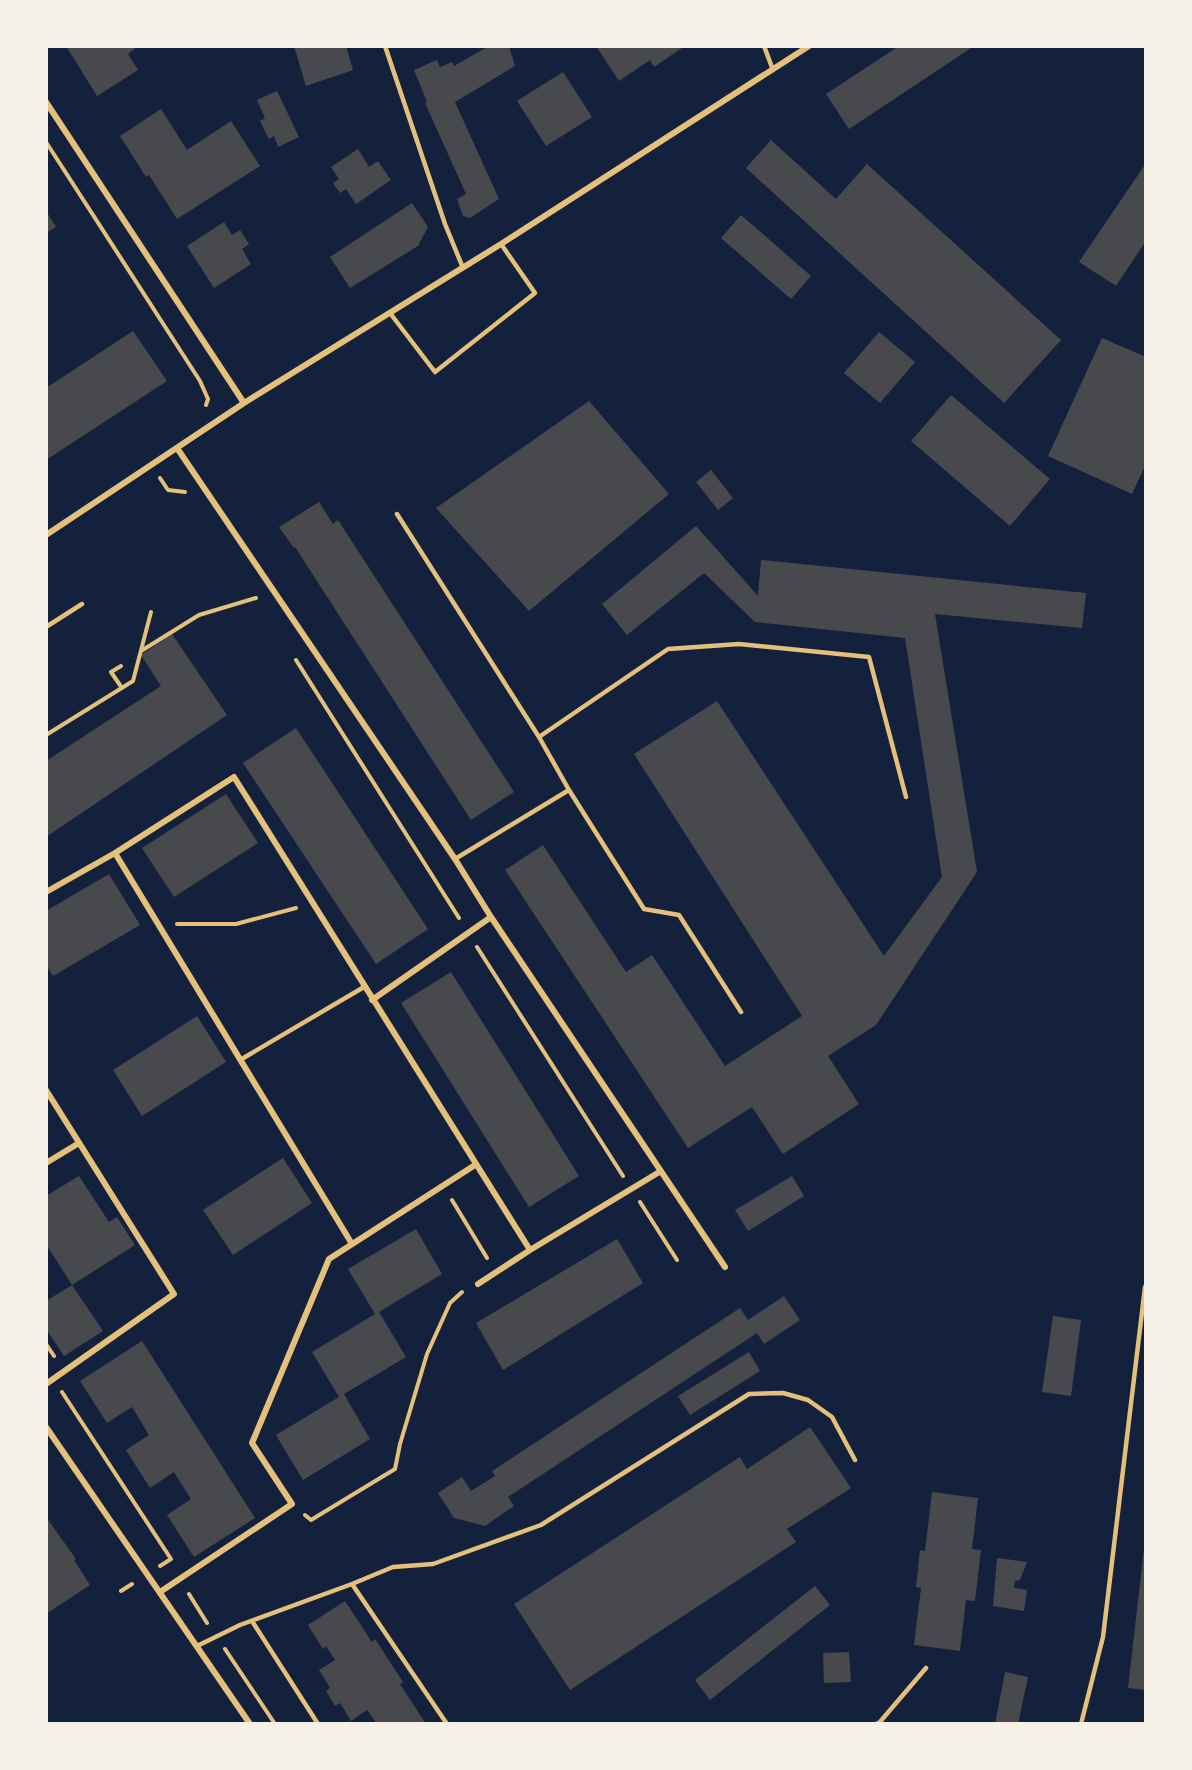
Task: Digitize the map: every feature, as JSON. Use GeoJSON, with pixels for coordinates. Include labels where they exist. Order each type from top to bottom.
{"type":"FeatureCollection","features":[{"type":"Feature","properties":{"kind":"street"},"geometry":{"type":"LineString","coordinates":[[46,535],[244,403],[501,244],[809,46]]}},
{"type":"Feature","properties":{"kind":"street"},"geometry":{"type":"LineString","coordinates":[[46,102],[244,403]]}},
{"type":"Feature","properties":{"kind":"street"},"geometry":{"type":"LineString","coordinates":[[177,448],[455,859],[491,918],[725,1267]]}},
{"type":"Feature","properties":{"kind":"street"},"geometry":{"type":"LineString","coordinates":[[46,892],[115,853],[234,777],[530,1250]]}},
{"type":"Feature","properties":{"kind":"street"},"geometry":{"type":"LineString","coordinates":[[115,853],[352,1244]]}},
{"type":"Feature","properties":{"kind":"street"},"geometry":{"type":"LineString","coordinates":[[372,1000],[491,918]]}},
{"type":"Feature","properties":{"kind":"street"},"geometry":{"type":"LineString","coordinates":[[46,1090],[174,1294],[46,1384]]}},
{"type":"Feature","properties":{"kind":"street"},"geometry":{"type":"LineString","coordinates":[[46,1163],[79,1143]]}},
{"type":"Feature","properties":{"kind":"street"},"geometry":{"type":"LineString","coordinates":[[160,1592],[292,1504],[252,1443],[328,1259],[475,1165]]}},
{"type":"Feature","properties":{"kind":"street"},"geometry":{"type":"LineString","coordinates":[[478,1284],[661,1171]]}},
{"type":"Feature","properties":{"kind":"street"},"geometry":{"type":"LineString","coordinates":[[46,1427],[250,1724]]}},
{"type":"Feature","properties":{"kind":"lane"},"geometry":{"type":"LineString","coordinates":[[385,46],[445,224],[463,268]]}},
{"type":"Feature","properties":{"kind":"lane"},"geometry":{"type":"LineString","coordinates":[[764,46],[773,70]]}},
{"type":"Feature","properties":{"kind":"lane"},"geometry":{"type":"LineString","coordinates":[[390,313],[435,372],[535,293],[501,244]]}},
{"type":"Feature","properties":{"kind":"lane"},"geometry":{"type":"LineString","coordinates":[[397,514],[539,737],[569,790],[644,909],[679,915],[741,1012]]}},
{"type":"Feature","properties":{"kind":"lane"},"geometry":{"type":"LineString","coordinates":[[46,627],[82,604]]}},
{"type":"Feature","properties":{"kind":"lane"},"geometry":{"type":"LineString","coordinates":[[539,737],[668,649],[739,644],[869,657],[906,796]]}},
{"type":"Feature","properties":{"kind":"lane"},"geometry":{"type":"LineString","coordinates":[[455,859],[569,790]]}},
{"type":"Feature","properties":{"kind":"lane"},"geometry":{"type":"LineString","coordinates":[[240,1060],[364,987]]}},
{"type":"Feature","properties":{"kind":"lane"},"geometry":{"type":"LineString","coordinates":[[1081,1724],[1103,1638],[1145,1287]]}},
{"type":"Feature","properties":{"kind":"lane"},"geometry":{"type":"LineString","coordinates":[[197,1646],[252,1621],[393,1567],[433,1564],[541,1525],[748,1394],[783,1393],[808,1400],[832,1417],[855,1460]]}},
{"type":"Feature","properties":{"kind":"lane"},"geometry":{"type":"LineString","coordinates":[[352,1584],[447,1724]]}},
{"type":"Feature","properties":{"kind":"lane"},"geometry":{"type":"LineString","coordinates":[[252,1621],[318,1724]]}},
{"type":"Feature","properties":{"kind":"lane"},"geometry":{"type":"LineString","coordinates":[[876,1724],[926,1668]]}},
{"type":"Feature","properties":{"kind":"path"},"geometry":{"type":"LineString","coordinates":[[46,142],[200,381],[208,399],[201,413]]}},
{"type":"Feature","properties":{"kind":"path"},"geometry":{"type":"LineString","coordinates":[[151,465],[168,490],[190,493]]}},
{"type":"Feature","properties":{"kind":"path"},"geometry":{"type":"LineString","coordinates":[[250,589],[262,608]]}},
{"type":"Feature","properties":{"kind":"path"},"geometry":{"type":"LineString","coordinates":[[140,651],[199,615],[256,598]]}},
{"type":"Feature","properties":{"kind":"path"},"geometry":{"type":"LineString","coordinates":[[46,735],[133,681],[151,612]]}},
{"type":"Feature","properties":{"kind":"path"},"geometry":{"type":"LineString","coordinates":[[294,657],[677,1260]]}},
{"type":"Feature","properties":{"kind":"path"},"geometry":{"type":"LineString","coordinates":[[121,666],[111,672],[122,688]]}},
{"type":"Feature","properties":{"kind":"path"},"geometry":{"type":"LineString","coordinates":[[69,714],[72,719]]}},
{"type":"Feature","properties":{"kind":"path"},"geometry":{"type":"LineString","coordinates":[[157,922],[236,924],[312,903]]}},
{"type":"Feature","properties":{"kind":"path"},"geometry":{"type":"LineString","coordinates":[[446,1190],[492,1266]]}},
{"type":"Feature","properties":{"kind":"path"},"geometry":{"type":"LineString","coordinates":[[292,1504],[311,1520],[395,1469],[400,1444],[424,1364],[450,1303],[472,1284],[478,1284]]}},
{"type":"Feature","properties":{"kind":"path"},"geometry":{"type":"LineString","coordinates":[[46,1344],[61,1366],[56,1377],[59,1387],[171,1559],[159,1566]]}},
{"type":"Feature","properties":{"kind":"path"},"geometry":{"type":"LineString","coordinates":[[121,1592],[132,1584]]}},
{"type":"Feature","properties":{"kind":"building"},"geometry":{"type":"Polygon","coordinates":[[[66,46],[138,46],[128,54],[138,70],[97,96],[66,46]]]}},
{"type":"Feature","properties":{"kind":"building"},"geometry":{"type":"Polygon","coordinates":[[[294,46],[346,46],[353,70],[306,86],[294,46]]]}},
{"type":"Feature","properties":{"kind":"building"},"geometry":{"type":"Polygon","coordinates":[[[489,46],[509,46],[515,66],[455,102],[499,199],[470,218],[463,216],[457,199],[466,194],[425,103],[427,102],[414,70],[437,60],[440,67],[452,62],[454,66],[489,46]]]}},
{"type":"Feature","properties":{"kind":"building"},"geometry":{"type":"Polygon","coordinates":[[[596,46],[685,46],[654,67],[650,60],[619,81],[596,46]]]}},
{"type":"Feature","properties":{"kind":"building"},"geometry":{"type":"Polygon","coordinates":[[[899,46],[974,46],[849,129],[826,94],[899,46]]]}},
{"type":"Feature","properties":{"kind":"building"},"geometry":{"type":"Polygon","coordinates":[[[563,72],[592,117],[546,146],[517,101],[563,72]]]}},
{"type":"Feature","properties":{"kind":"building"},"geometry":{"type":"Polygon","coordinates":[[[277,91],[299,137],[278,147],[274,136],[269,139],[260,121],[265,118],[257,100],[277,91]]]}},
{"type":"Feature","properties":{"kind":"building"},"geometry":{"type":"Polygon","coordinates":[[[161,109],[187,150],[231,121],[260,166],[177,219],[149,175],[146,177],[120,136],[161,109]]]}},
{"type":"Feature","properties":{"kind":"building"},"geometry":{"type":"Polygon","coordinates":[[[771,140],[836,199],[867,164],[1061,340],[1004,403],[746,168],[771,140]]]}},
{"type":"Feature","properties":{"kind":"building"},"geometry":{"type":"Polygon","coordinates":[[[358,149],[369,167],[378,161],[391,180],[356,204],[346,189],[340,193],[333,183],[339,179],[331,167],[358,149]]]}},
{"type":"Feature","properties":{"kind":"building"},"geometry":{"type":"Polygon","coordinates":[[[1146,163],[1146,241],[1116,286],[1079,262],[1146,163]]]}},
{"type":"Feature","properties":{"kind":"building"},"geometry":{"type":"Polygon","coordinates":[[[412,203],[428,227],[418,246],[350,288],[330,257],[412,203]]]}},
{"type":"Feature","properties":{"kind":"building"},"geometry":{"type":"Polygon","coordinates":[[[46,211],[56,227],[46,233],[46,211]]]}},
{"type":"Feature","properties":{"kind":"building"},"geometry":{"type":"Polygon","coordinates":[[[741,215],[811,276],[791,299],[721,238],[741,215]]]}},
{"type":"Feature","properties":{"kind":"building"},"geometry":{"type":"Polygon","coordinates":[[[224,222],[232,235],[240,230],[249,244],[242,249],[251,264],[214,288],[187,246],[224,222]]]}},
{"type":"Feature","properties":{"kind":"building"},"geometry":{"type":"Polygon","coordinates":[[[133,331],[167,381],[46,460],[46,388],[133,331]]]}},
{"type":"Feature","properties":{"kind":"building"},"geometry":{"type":"Polygon","coordinates":[[[879,332],[915,362],[880,403],[844,373],[879,332]]]}},
{"type":"Feature","properties":{"kind":"building"},"geometry":{"type":"Polygon","coordinates":[[[1102,338],[1146,357],[1146,464],[1132,494],[1048,456],[1102,338]]]}},
{"type":"Feature","properties":{"kind":"building"},"geometry":{"type":"Polygon","coordinates":[[[951,395],[1050,479],[1010,526],[911,441],[951,395]]]}},
{"type":"Feature","properties":{"kind":"building"},"geometry":{"type":"Polygon","coordinates":[[[589,401],[669,494],[529,611],[436,508],[589,401]]]}},
{"type":"Feature","properties":{"kind":"building"},"geometry":{"type":"Polygon","coordinates":[[[711,470],[733,498],[718,510],[696,482],[711,470]]]}},
{"type":"Feature","properties":{"kind":"building"},"geometry":{"type":"Polygon","coordinates":[[[319,502],[333,524],[338,520],[514,792],[471,820],[295,547],[279,527],[319,502]]]}},
{"type":"Feature","properties":{"kind":"building"},"geometry":{"type":"Polygon","coordinates":[[[696,526],[758,596],[761,560],[1086,593],[1082,628],[935,614],[977,872],[876,1025],[828,1056],[859,1104],[783,1154],[752,1107],[688,1148],[505,870],[543,845],[626,972],[652,955],[725,1066],[802,1016],[634,754],[717,701],[884,956],[942,877],[905,638],[755,622],[704,573],[627,635],[602,604],[696,526]]]}},
{"type":"Feature","properties":{"kind":"building"},"geometry":{"type":"Polygon","coordinates":[[[172,634],[227,715],[46,837],[46,761],[161,686],[141,655],[172,634]]]}},
{"type":"Feature","properties":{"kind":"building"},"geometry":{"type":"Polygon","coordinates":[[[296,728],[428,929],[376,964],[243,763],[296,728]]]}},
{"type":"Feature","properties":{"kind":"building"},"geometry":{"type":"Polygon","coordinates":[[[226,794],[258,843],[174,897],[142,848],[226,794]]]}},
{"type":"Feature","properties":{"kind":"building"},"geometry":{"type":"Polygon","coordinates":[[[109,874],[140,925],[53,976],[46,965],[46,911],[109,874]]]}},
{"type":"Feature","properties":{"kind":"building"},"geometry":{"type":"Polygon","coordinates":[[[451,972],[579,1176],[529,1207],[401,1003],[451,972]]]}},
{"type":"Feature","properties":{"kind":"building"},"geometry":{"type":"Polygon","coordinates":[[[197,1016],[226,1062],[142,1116],[113,1070],[197,1016]]]}},
{"type":"Feature","properties":{"kind":"building"},"geometry":{"type":"Polygon","coordinates":[[[283,1158],[312,1203],[233,1255],[203,1210],[283,1158]]]}},
{"type":"Feature","properties":{"kind":"building"},"geometry":{"type":"Polygon","coordinates":[[[79,1176],[109,1222],[117,1217],[135,1245],[72,1285],[46,1244],[46,1196],[79,1176]]]}},
{"type":"Feature","properties":{"kind":"building"},"geometry":{"type":"Polygon","coordinates":[[[792,1176],[804,1196],[748,1231],[735,1210],[792,1176]]]}},
{"type":"Feature","properties":{"kind":"building"},"geometry":{"type":"Polygon","coordinates":[[[416,1229],[442,1274],[379,1312],[406,1357],[344,1394],[370,1439],[303,1480],[276,1435],[339,1397],[312,1352],[375,1314],[348,1269],[416,1229]]]}},
{"type":"Feature","properties":{"kind":"building"},"geometry":{"type":"Polygon","coordinates":[[[617,1239],[643,1283],[503,1370],[476,1323],[617,1239]]]}},
{"type":"Feature","properties":{"kind":"building"},"geometry":{"type":"Polygon","coordinates":[[[72,1285],[103,1331],[64,1356],[46,1329],[46,1301],[72,1285]]]}},
{"type":"Feature","properties":{"kind":"building"},"geometry":{"type":"Polygon","coordinates":[[[784,1296],[800,1320],[764,1344],[757,1333],[508,1497],[514,1506],[485,1526],[454,1518],[438,1493],[462,1477],[471,1491],[495,1476],[492,1471],[740,1308],[748,1320],[784,1296]]]}},
{"type":"Feature","properties":{"kind":"building"},"geometry":{"type":"Polygon","coordinates":[[[1053,1316],[1081,1320],[1071,1396],[1042,1392],[1053,1316]]]}},
{"type":"Feature","properties":{"kind":"building"},"geometry":{"type":"Polygon","coordinates":[[[142,1341],[255,1518],[194,1557],[167,1515],[191,1499],[174,1472],[150,1488],[126,1450],[149,1435],[132,1407],[107,1423],[80,1381],[142,1341]]]}},
{"type":"Feature","properties":{"kind":"building"},"geometry":{"type":"Polygon","coordinates":[[[749,1352],[760,1371],[690,1415],[678,1396],[749,1352]]]}},
{"type":"Feature","properties":{"kind":"building"},"geometry":{"type":"Polygon","coordinates":[[[810,1427],[851,1488],[787,1529],[796,1542],[570,1690],[514,1604],[740,1457],[747,1469],[810,1427]]]}},
{"type":"Feature","properties":{"kind":"building"},"geometry":{"type":"Polygon","coordinates":[[[932,1492],[978,1498],[972,1549],[981,1550],[975,1601],[966,1600],[960,1651],[914,1645],[921,1588],[916,1587],[920,1550],[925,1551],[932,1492]]]}},
{"type":"Feature","properties":{"kind":"building"},"geometry":{"type":"Polygon","coordinates":[[[46,1517],[76,1559],[74,1560],[90,1585],[46,1614],[46,1517]]]}},
{"type":"Feature","properties":{"kind":"building"},"geometry":{"type":"Polygon","coordinates":[[[1144,1548],[1146,1548],[1146,1690],[1128,1688],[1144,1548]]]}},
{"type":"Feature","properties":{"kind":"building"},"geometry":{"type":"Polygon","coordinates":[[[997,1558],[1027,1562],[1020,1580],[1015,1581],[1014,1588],[1027,1590],[1024,1611],[993,1606],[997,1558]]]}},
{"type":"Feature","properties":{"kind":"building"},"geometry":{"type":"Polygon","coordinates":[[[815,1586],[830,1605],[710,1700],[695,1680],[815,1586]]]}},
{"type":"Feature","properties":{"kind":"building"},"geometry":{"type":"Polygon","coordinates":[[[345,1601],[372,1642],[375,1639],[403,1682],[400,1684],[426,1724],[377,1724],[367,1710],[351,1721],[340,1703],[335,1706],[326,1691],[330,1688],[319,1670],[335,1660],[326,1646],[323,1649],[308,1625],[345,1601]]]}},
{"type":"Feature","properties":{"kind":"building"},"geometry":{"type":"Polygon","coordinates":[[[849,1652],[851,1682],[824,1683],[823,1653],[849,1652]]]}},
{"type":"Feature","properties":{"kind":"building"},"geometry":{"type":"Polygon","coordinates":[[[1005,1672],[1028,1677],[1018,1724],[995,1724],[1005,1672]]]}}]}
